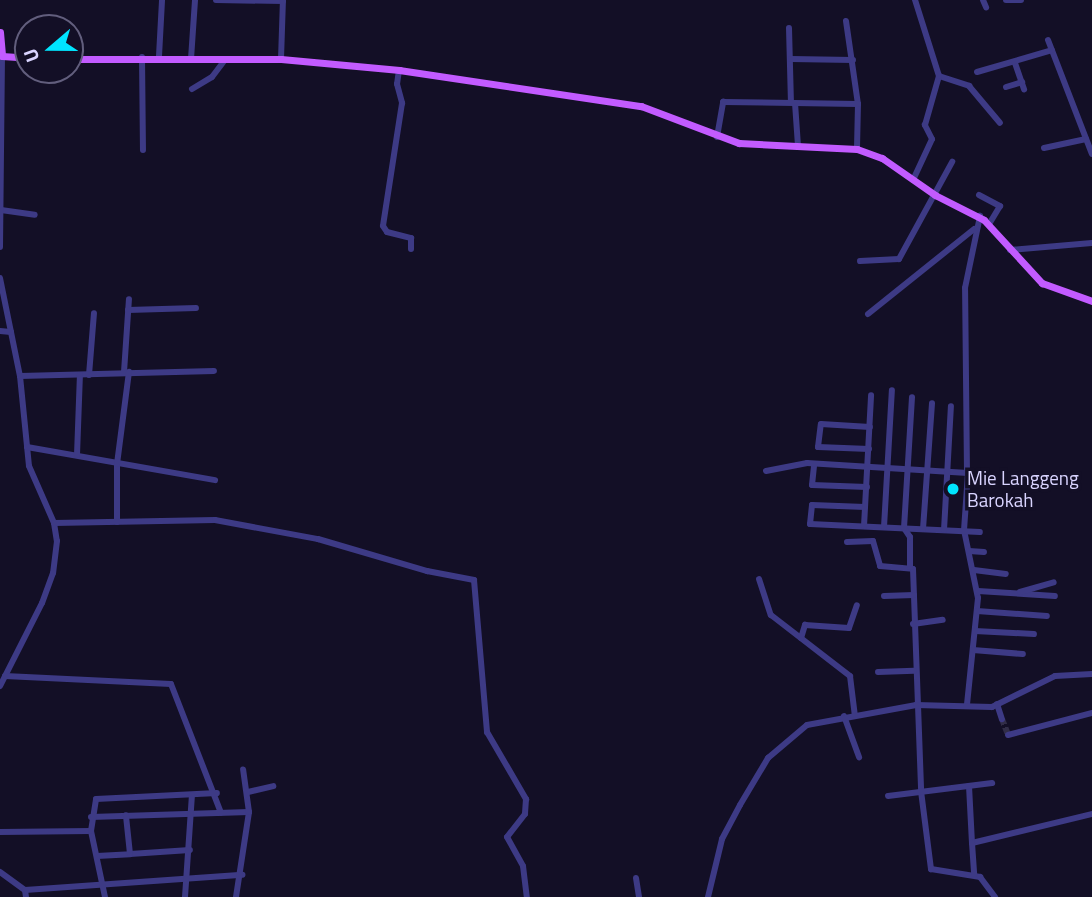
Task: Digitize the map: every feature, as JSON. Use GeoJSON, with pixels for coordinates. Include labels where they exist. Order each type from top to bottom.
{"type":"FeatureCollection","features":[{"type":"Feature","properties":{"kind":"main road"},"geometry":{"type":"LineString","coordinates":[[0,32],[2,57],[14,57]]}},
{"type":"Feature","properties":{"kind":"main road"},"geometry":{"type":"LineString","coordinates":[[84,59],[159,56],[281,60],[399,70],[641,106],[717,138],[856,149],[882,158],[935,195],[980,216],[1042,283],[1092,301]]}},
{"type":"Feature","properties":{"kind":"street"},"geometry":{"type":"LineString","coordinates":[[159,56],[162,0]]}},
{"type":"Feature","properties":{"kind":"street"},"geometry":{"type":"LineString","coordinates":[[191,59],[195,0]]}},
{"type":"Feature","properties":{"kind":"street"},"geometry":{"type":"LineString","coordinates":[[216,0],[283,1],[281,60]]}},
{"type":"Feature","properties":{"kind":"street"},"geometry":{"type":"LineString","coordinates":[[913,180],[932,139],[925,122],[939,76],[915,0]]}},
{"type":"Feature","properties":{"kind":"street"},"geometry":{"type":"LineString","coordinates":[[1006,0],[1021,0]]}},
{"type":"Feature","properties":{"kind":"street"},"geometry":{"type":"LineString","coordinates":[[846,21],[858,104],[856,149]]}},
{"type":"Feature","properties":{"kind":"street"},"geometry":{"type":"LineString","coordinates":[[789,29],[798,146]]}},
{"type":"Feature","properties":{"kind":"street"},"geometry":{"type":"LineString","coordinates":[[1048,40],[1092,154]]}},
{"type":"Feature","properties":{"kind":"street"},"geometry":{"type":"LineString","coordinates":[[977,72],[1052,50]]}},
{"type":"Feature","properties":{"kind":"street"},"geometry":{"type":"LineString","coordinates":[[0,247],[2,57]]}},
{"type":"Feature","properties":{"kind":"street"},"geometry":{"type":"LineString","coordinates":[[142,57],[143,150]]}},
{"type":"Feature","properties":{"kind":"street"},"geometry":{"type":"LineString","coordinates":[[791,59],[853,60]]}},
{"type":"Feature","properties":{"kind":"street"},"geometry":{"type":"LineString","coordinates":[[192,89],[212,77],[225,60]]}},
{"type":"Feature","properties":{"kind":"street"},"geometry":{"type":"LineString","coordinates":[[1015,63],[1024,89]]}},
{"type":"Feature","properties":{"kind":"street"},"geometry":{"type":"LineString","coordinates":[[399,70],[397,84],[402,103],[383,226],[387,232],[411,238],[411,249]]}},
{"type":"Feature","properties":{"kind":"street"},"geometry":{"type":"LineString","coordinates":[[939,76],[970,86],[1000,123]]}},
{"type":"Feature","properties":{"kind":"street"},"geometry":{"type":"LineString","coordinates":[[1006,87],[1022,82]]}},
{"type":"Feature","properties":{"kind":"street"},"geometry":{"type":"LineString","coordinates":[[717,138],[723,102],[858,104]]}},
{"type":"Feature","properties":{"kind":"street"},"geometry":{"type":"LineString","coordinates":[[1044,148],[1086,139]]}},
{"type":"Feature","properties":{"kind":"street"},"geometry":{"type":"LineString","coordinates":[[860,261],[899,259],[952,162]]}},
{"type":"Feature","properties":{"kind":"street"},"geometry":{"type":"LineString","coordinates":[[979,195],[1000,204],[989,224]]}},
{"type":"Feature","properties":{"kind":"street"},"geometry":{"type":"LineString","coordinates":[[1,210],[34,215]]}},
{"type":"Feature","properties":{"kind":"street"},"geometry":{"type":"LineString","coordinates":[[967,704],[978,591],[964,530],[967,473],[965,288],[975,228],[980,216]]}},
{"type":"Feature","properties":{"kind":"street"},"geometry":{"type":"LineString","coordinates":[[868,314],[975,228]]}},
{"type":"Feature","properties":{"kind":"street"},"geometry":{"type":"LineString","coordinates":[[1009,250],[1092,243]]}},
{"type":"Feature","properties":{"kind":"street"},"geometry":{"type":"LineString","coordinates":[[0,278],[20,376],[29,466],[54,523],[53,573],[0,687]]}},
{"type":"Feature","properties":{"kind":"street"},"geometry":{"type":"LineString","coordinates":[[117,522],[117,464],[127,372],[129,299]]}},
{"type":"Feature","properties":{"kind":"street"},"geometry":{"type":"LineString","coordinates":[[128,310],[196,308]]}},
{"type":"Feature","properties":{"kind":"street"},"geometry":{"type":"LineString","coordinates":[[89,375],[94,313]]}},
{"type":"Feature","properties":{"kind":"street"},"geometry":{"type":"LineString","coordinates":[[0,331],[11,332]]}},
{"type":"Feature","properties":{"kind":"street"},"geometry":{"type":"LineString","coordinates":[[20,376],[214,371]]}},
{"type":"Feature","properties":{"kind":"street"},"geometry":{"type":"LineString","coordinates":[[77,455],[80,375]]}},
{"type":"Feature","properties":{"kind":"street"},"geometry":{"type":"LineString","coordinates":[[884,527],[892,390]]}},
{"type":"Feature","properties":{"kind":"street"},"geometry":{"type":"LineString","coordinates":[[864,526],[871,395]]}},
{"type":"Feature","properties":{"kind":"street"},"geometry":{"type":"LineString","coordinates":[[912,397],[904,528],[910,537],[921,791],[932,871],[974,874],[987,883],[995,897]]}},
{"type":"Feature","properties":{"kind":"street"},"geometry":{"type":"LineString","coordinates":[[923,529],[932,403]]}},
{"type":"Feature","properties":{"kind":"street"},"geometry":{"type":"LineString","coordinates":[[944,530],[951,406]]}},
{"type":"Feature","properties":{"kind":"street"},"geometry":{"type":"LineString","coordinates":[[869,449],[818,447],[821,424],[870,427]]}},
{"type":"Feature","properties":{"kind":"street"},"geometry":{"type":"LineString","coordinates":[[27,447],[215,480]]}},
{"type":"Feature","properties":{"kind":"street"},"geometry":{"type":"LineString","coordinates":[[766,471],[807,463],[814,466],[967,473]]}},
{"type":"Feature","properties":{"kind":"street"},"geometry":{"type":"LineString","coordinates":[[814,466],[812,485],[867,487]]}},
{"type":"Feature","properties":{"kind":"street"},"geometry":{"type":"LineString","coordinates":[[865,507],[812,505],[810,524],[979,532]]}},
{"type":"Feature","properties":{"kind":"street"},"geometry":{"type":"LineString","coordinates":[[54,523],[215,520],[318,539],[427,572],[474,580],[488,732],[526,799],[521,823],[507,837],[523,866],[527,897]]}},
{"type":"Feature","properties":{"kind":"street"},"geometry":{"type":"LineString","coordinates":[[846,542],[873,541],[880,566],[911,567]]}},
{"type":"Feature","properties":{"kind":"street"},"geometry":{"type":"LineString","coordinates":[[969,551],[985,552]]}},
{"type":"Feature","properties":{"kind":"street"},"geometry":{"type":"LineString","coordinates":[[974,570],[1006,574]]}},
{"type":"Feature","properties":{"kind":"street"},"geometry":{"type":"LineString","coordinates":[[759,579],[771,614],[850,676],[855,714]]}},
{"type":"Feature","properties":{"kind":"street"},"geometry":{"type":"LineString","coordinates":[[1015,594],[1054,582]]}},
{"type":"Feature","properties":{"kind":"street"},"geometry":{"type":"LineString","coordinates":[[978,591],[1055,596]]}},
{"type":"Feature","properties":{"kind":"street"},"geometry":{"type":"LineString","coordinates":[[884,596],[914,595]]}},
{"type":"Feature","properties":{"kind":"street"},"geometry":{"type":"LineString","coordinates":[[801,638],[805,625],[848,628],[857,605]]}},
{"type":"Feature","properties":{"kind":"street"},"geometry":{"type":"LineString","coordinates":[[976,611],[1047,616]]}},
{"type":"Feature","properties":{"kind":"street"},"geometry":{"type":"LineString","coordinates":[[913,624],[943,620]]}},
{"type":"Feature","properties":{"kind":"street"},"geometry":{"type":"LineString","coordinates":[[975,631],[1034,634]]}},
{"type":"Feature","properties":{"kind":"street"},"geometry":{"type":"LineString","coordinates":[[973,650],[1023,654]]}},
{"type":"Feature","properties":{"kind":"street"},"geometry":{"type":"LineString","coordinates":[[878,672],[914,671]]}},
{"type":"Feature","properties":{"kind":"street"},"geometry":{"type":"LineString","coordinates":[[708,897],[722,839],[768,758],[807,725],[844,716],[916,705],[997,704],[1055,676],[1092,674]]}},
{"type":"Feature","properties":{"kind":"street"},"geometry":{"type":"LineString","coordinates":[[5,676],[171,684],[217,793],[221,813]]}},
{"type":"Feature","properties":{"kind":"street"},"geometry":{"type":"LineString","coordinates":[[997,704],[1002,719]]}},
{"type":"Feature","properties":{"kind":"street"},"geometry":{"type":"LineString","coordinates":[[1009,735],[1092,713]]}},
{"type":"Feature","properties":{"kind":"street"},"geometry":{"type":"LineString","coordinates":[[844,716],[859,757]]}},
{"type":"Feature","properties":{"kind":"street"},"geometry":{"type":"LineString","coordinates":[[236,897],[242,875],[249,812],[243,769]]}},
{"type":"Feature","properties":{"kind":"street"},"geometry":{"type":"LineString","coordinates":[[888,796],[992,783]]}},
{"type":"Feature","properties":{"kind":"street"},"geometry":{"type":"LineString","coordinates":[[248,792],[273,786]]}},
{"type":"Feature","properties":{"kind":"street"},"geometry":{"type":"LineString","coordinates":[[969,786],[974,874]]}},
{"type":"Feature","properties":{"kind":"street"},"geometry":{"type":"LineString","coordinates":[[105,897],[91,831],[91,817],[96,799],[217,793]]}},
{"type":"Feature","properties":{"kind":"street"},"geometry":{"type":"LineString","coordinates":[[185,897],[192,795]]}},
{"type":"Feature","properties":{"kind":"street"},"geometry":{"type":"LineString","coordinates":[[91,817],[249,812]]}},
{"type":"Feature","properties":{"kind":"street"},"geometry":{"type":"LineString","coordinates":[[972,843],[1092,814]]}},
{"type":"Feature","properties":{"kind":"street"},"geometry":{"type":"LineString","coordinates":[[126,815],[130,854]]}},
{"type":"Feature","properties":{"kind":"street"},"geometry":{"type":"LineString","coordinates":[[0,832],[91,831]]}},
{"type":"Feature","properties":{"kind":"street"},"geometry":{"type":"LineString","coordinates":[[97,856],[190,850]]}},
{"type":"Feature","properties":{"kind":"street"},"geometry":{"type":"LineString","coordinates":[[0,872],[25,894],[75,887],[186,882],[242,875]]}},
{"type":"Feature","properties":{"kind":"street"},"geometry":{"type":"LineString","coordinates":[[636,878],[639,897]]}},
{"type":"Feature","properties":{"kind":"street"},"geometry":{"type":"LineString","coordinates":[[75,887],[75,897]]}},
{"type":"Feature","properties":{"kind":"tunnel"},"geometry":{"type":"LineString","coordinates":[[1002,719],[1008,735]]}},
{"type":"Feature","properties":{"kind":"place","name":"Mie Langgeng Barokah"},"geometry":{"type":"Point","coordinates":[953,489]}}]}
